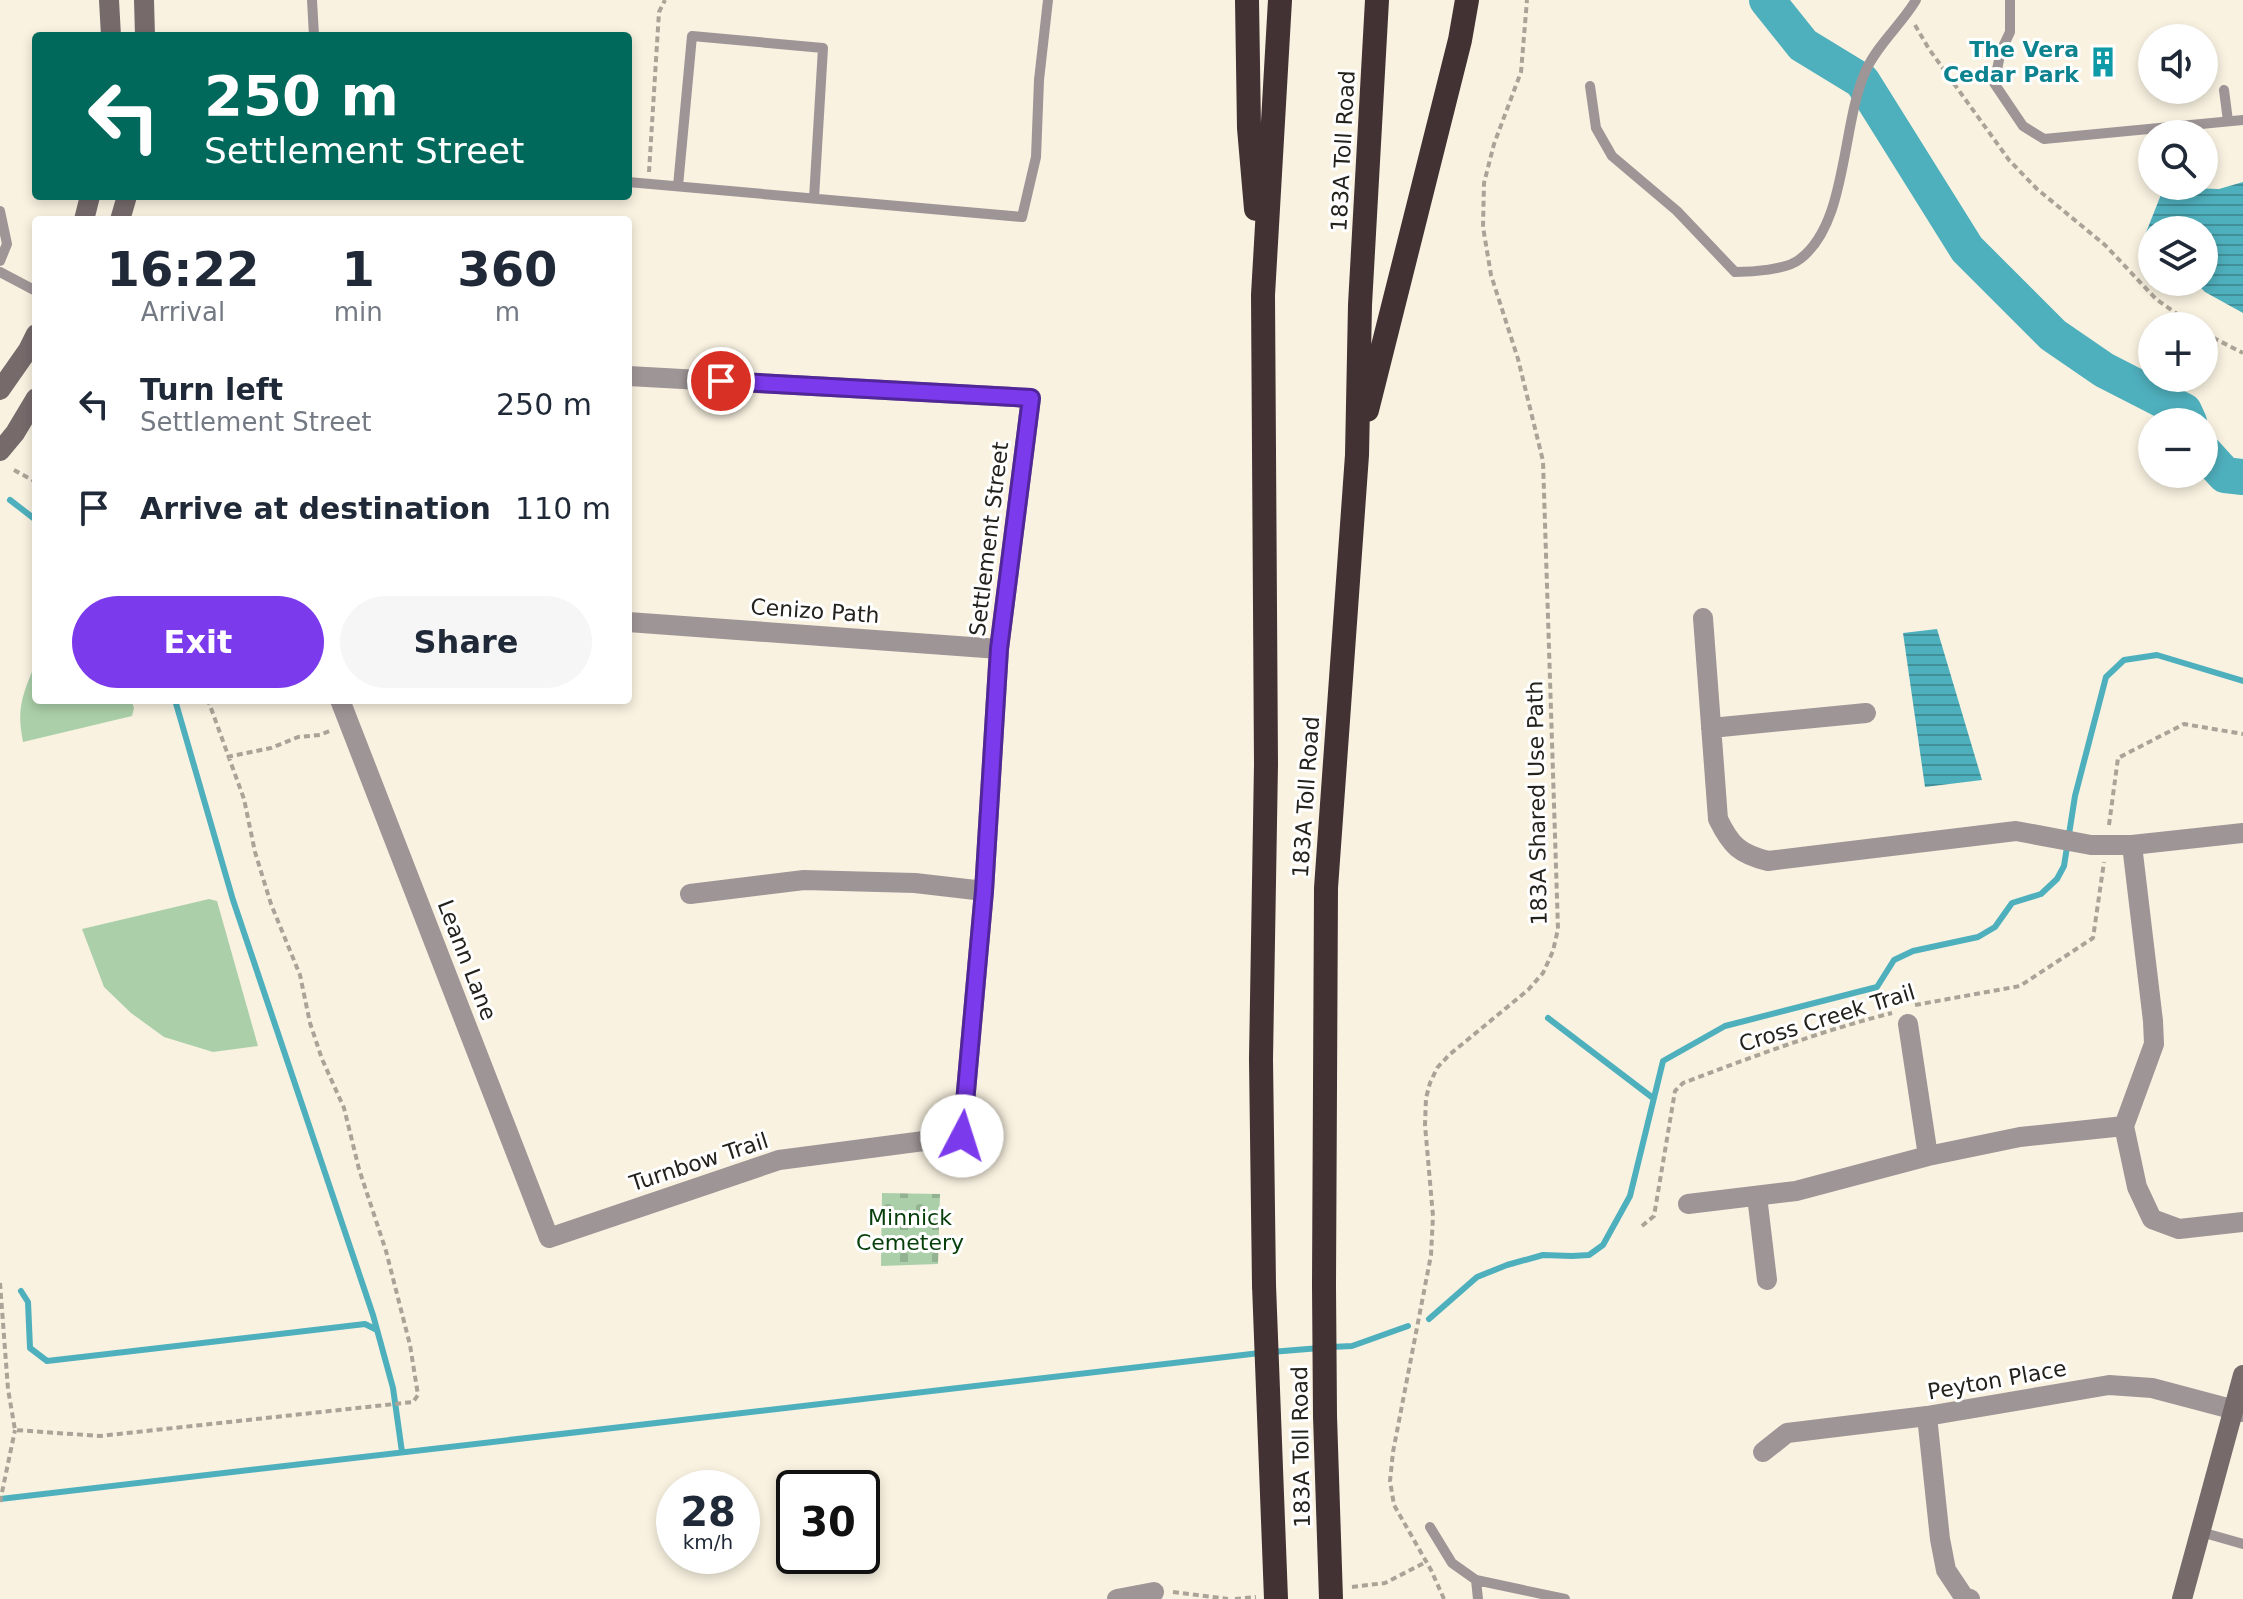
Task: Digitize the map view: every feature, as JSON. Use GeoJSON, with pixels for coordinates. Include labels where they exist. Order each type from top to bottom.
{"type":"FeatureCollection","features":[{"type":"Feature","properties":{"kind":"highway"},"geometry":{"type":"LineString","coordinates":[[1247,0],[1249,128],[1263,295]]}},
{"type":"Feature","properties":{"kind":"highway","name":"183A Toll Road"},"geometry":{"type":"LineString","coordinates":[[1276,1599],[1264,1285],[1261,1059],[1266,764],[1263,295],[1280,0]]}},
{"type":"Feature","properties":{"kind":"highway","name":"183A Toll Road"},"geometry":{"type":"LineString","coordinates":[[1331,1599],[1324,1285],[1326,888],[1357,455],[1360,305],[1377,0]]}},
{"type":"Feature","properties":{"kind":"highway"},"geometry":{"type":"LineString","coordinates":[[1357,455],[1460,40],[1467,0]]}},
{"type":"Feature","properties":{"kind":"street"},"geometry":{"type":"LineString","coordinates":[[109,0],[111,32]]}},
{"type":"Feature","properties":{"kind":"street"},"geometry":{"type":"LineString","coordinates":[[144,0],[145,32]]}},
{"type":"Feature","properties":{"kind":"street"},"geometry":{"type":"LineString","coordinates":[[0,390],[32,342]]}},
{"type":"Feature","properties":{"kind":"street","name":"Settlement Street"},"geometry":{"type":"LineString","coordinates":[[632,376],[1031,398],[999,649],[984,891],[962,1136]]}},
{"type":"Feature","properties":{"kind":"street"},"geometry":{"type":"LineString","coordinates":[[0,451],[32,405]]}},
{"type":"Feature","properties":{"kind":"street"},"geometry":{"type":"LineString","coordinates":[[1703,618],[1718,819],[1726,836],[1746,856],[1768,861],[2016,831],[2099,845],[2132,845],[2243,833]]}},
{"type":"Feature","properties":{"kind":"street","name":"Cenizo Path"},"geometry":{"type":"LineString","coordinates":[[632,622],[999,649]]}},
{"type":"Feature","properties":{"kind":"street","name":"Leann Lane"},"geometry":{"type":"LineString","coordinates":[[342,704],[549,1238]]}},
{"type":"Feature","properties":{"kind":"street"},"geometry":{"type":"LineString","coordinates":[[1711,728],[1866,713]]}},
{"type":"Feature","properties":{"kind":"street"},"geometry":{"type":"LineString","coordinates":[[2132,845],[2154,1044],[2124,1126],[2137,1187],[2152,1219],[2179,1229],[2243,1222]]}},
{"type":"Feature","properties":{"kind":"street"},"geometry":{"type":"LineString","coordinates":[[690,894],[804,880],[915,883],[984,891]]}},
{"type":"Feature","properties":{"kind":"street"},"geometry":{"type":"LineString","coordinates":[[1908,1013],[1928,1156]]}},
{"type":"Feature","properties":{"kind":"street"},"geometry":{"type":"LineString","coordinates":[[1688,1204],[1796,1191],[1928,1156],[2020,1137],[2124,1126]]}},
{"type":"Feature","properties":{"kind":"street","name":"Turnbow Trail"},"geometry":{"type":"LineString","coordinates":[[549,1238],[779,1160],[962,1136]]}},
{"type":"Feature","properties":{"kind":"street"},"geometry":{"type":"LineString","coordinates":[[1757,1196],[1767,1280]]}},
{"type":"Feature","properties":{"kind":"street"},"geometry":{"type":"LineString","coordinates":[[2182,1599],[2238,1411],[2243,1375]]}},
{"type":"Feature","properties":{"kind":"street","name":"Peyton Place"},"geometry":{"type":"LineString","coordinates":[[1763,1452],[1787,1433],[1927,1416],[2109,1385],[2152,1388],[2238,1411]]}},
{"type":"Feature","properties":{"kind":"street"},"geometry":{"type":"LineString","coordinates":[[1927,1416],[1946,1570],[1964,1597],[1970,1599]]}},
{"type":"Feature","properties":{"kind":"street"},"geometry":{"type":"LineString","coordinates":[[1117,1599],[1154,1592]]}},
{"type":"Feature","properties":{"kind":"lane"},"geometry":{"type":"LineString","coordinates":[[312,0],[314,32]]}},
{"type":"Feature","properties":{"kind":"lane"},"geometry":{"type":"LineString","coordinates":[[632,182],[1022,217],[1036,157],[1039,80],[1048,0]]}},
{"type":"Feature","properties":{"kind":"lane"},"geometry":{"type":"LineString","coordinates":[[1590,86],[1596,128],[1612,156],[1677,211],[1735,272],[1757,272],[1799,261],[1818,241],[1833,211],[1852,110],[1866,71],[1878,49],[1916,0]]}},
{"type":"Feature","properties":{"kind":"lane"},"geometry":{"type":"LineString","coordinates":[[2010,0],[2010,32],[2001,51],[1994,83],[2023,126],[2044,139],[2243,120]]}},
{"type":"Feature","properties":{"kind":"lane"},"geometry":{"type":"LineString","coordinates":[[678,186],[692,36],[823,48],[814,198]]}},
{"type":"Feature","properties":{"kind":"lane"},"geometry":{"type":"LineString","coordinates":[[2224,90],[2228,121]]}},
{"type":"Feature","properties":{"kind":"lane"},"geometry":{"type":"LineString","coordinates":[[0,211],[7,244],[0,261]]}},
{"type":"Feature","properties":{"kind":"lane"},"geometry":{"type":"LineString","coordinates":[[0,272],[32,289]]}},
{"type":"Feature","properties":{"kind":"lane"},"geometry":{"type":"LineString","coordinates":[[1430,1527],[1452,1563],[1476,1580],[1565,1599]]}},
{"type":"Feature","properties":{"kind":"lane"},"geometry":{"type":"LineString","coordinates":[[2201,1532],[2243,1544]]}},
{"type":"Feature","properties":{"kind":"lane"},"geometry":{"type":"LineString","coordinates":[[1476,1580],[1478,1599]]}},
{"type":"Feature","properties":{"kind":"path"},"geometry":{"type":"LineString","coordinates":[[648,184],[659,12],[665,0]]}},
{"type":"Feature","properties":{"kind":"path","name":"183A Shared Use Path"},"geometry":{"type":"LineString","coordinates":[[1444,1599],[1394,1505],[1390,1481],[1431,1255],[1433,1216],[1425,1125],[1426,1098],[1437,1068],[1449,1055],[1528,990],[1543,973],[1558,929],[1543,461],[1518,359],[1491,275],[1483,227],[1484,183],[1494,144],[1521,72],[1527,0]]}},
{"type":"Feature","properties":{"kind":"path"},"geometry":{"type":"LineString","coordinates":[[1908,12],[1929,49],[2009,160],[2037,189],[2105,245],[2156,299],[2174,312]]}},
{"type":"Feature","properties":{"kind":"path"},"geometry":{"type":"LineString","coordinates":[[2218,340],[2243,353]]}},
{"type":"Feature","properties":{"kind":"path"},"geometry":{"type":"LineString","coordinates":[[14,470],[32,480]]}},
{"type":"Feature","properties":{"kind":"path"},"geometry":{"type":"LineString","coordinates":[[15,1430],[100,1436],[413,1402],[418,1395],[410,1345],[386,1251],[359,1169],[344,1108],[310,1023],[300,975],[271,904],[255,852],[244,799],[209,704]]}},
{"type":"Feature","properties":{"kind":"path"},"geometry":{"type":"LineString","coordinates":[[227,757],[271,748],[298,737],[320,735],[349,723]]}},
{"type":"Feature","properties":{"kind":"path","name":"Cross Creek Trail"},"geometry":{"type":"LineString","coordinates":[[1642,1226],[1654,1216],[1675,1091],[1683,1083],[1844,1025],[2020,986],[2093,938],[2099,845],[2118,758],[2184,724],[2243,734]]}},
{"type":"Feature","properties":{"kind":"path"},"geometry":{"type":"LineString","coordinates":[[0,1283],[8,1389],[15,1430],[0,1502]]}},
{"type":"Feature","properties":{"kind":"path"},"geometry":{"type":"LineString","coordinates":[[1154,1592],[1178,1591],[1228,1599]]}},
{"type":"Feature","properties":{"kind":"path"},"geometry":{"type":"LineString","coordinates":[[1235,1599],[1241,1598]]}},
{"type":"Feature","properties":{"kind":"green space"},"geometry":{"type":"Polygon","coordinates":[[[32,672],[32,704],[132,704],[132,716],[23,742],[20,719],[32,672]]]}},
{"type":"Feature","properties":{"kind":"green space"},"geometry":{"type":"Polygon","coordinates":[[[209,899],[217,901],[258,1046],[213,1052],[164,1037],[131,1013],[104,987],[82,929],[209,899]]]}},
{"type":"Feature","properties":{"kind":"green space","name":"Minnick Cemetery"},"geometry":{"type":"Polygon","coordinates":[[[882,1193],[940,1194],[938,1264],[881,1266],[882,1193]]]}},
{"type":"Feature","properties":{"kind":"water"},"geometry":{"type":"Polygon","coordinates":[[[2243,182],[2243,313],[2212,296],[2218,296],[2218,216],[2153,216],[2159,200],[2218,200],[2219,189],[2243,182]]]}},
{"type":"Feature","properties":{"kind":"water"},"geometry":{"type":"Polygon","coordinates":[[[1937,629],[1982,780],[1925,787],[1903,633],[1937,629]]]}},
{"type":"Feature","properties":{"kind":"waterway"},"geometry":{"type":"LineString","coordinates":[[1767,0],[1803,45],[1862,81],[1967,249],[2053,335],[2104,370],[2178,408]]}},
{"type":"Feature","properties":{"kind":"waterway"},"geometry":{"type":"LineString","coordinates":[[2218,467],[2225,475],[2243,477]]}},
{"type":"Feature","properties":{"kind":"waterway"},"geometry":{"type":"LineString","coordinates":[[10,500],[32,517]]}},
{"type":"Feature","properties":{"kind":"waterway"},"geometry":{"type":"LineString","coordinates":[[1429,1319],[1477,1277],[1543,1255],[1589,1255],[1603,1245],[1630,1196],[1663,1061],[1725,1026],[1877,987],[1894,960],[1913,951],[1978,937],[1995,927],[2012,903],[2041,894],[2057,879],[2064,866],[2075,796],[2106,677],[2124,660],[2157,655],[2243,681]]}},
{"type":"Feature","properties":{"kind":"waterway"},"geometry":{"type":"LineString","coordinates":[[176,704],[233,900],[373,1315],[393,1388],[402,1452]]}},
{"type":"Feature","properties":{"kind":"waterway"},"geometry":{"type":"LineString","coordinates":[[1548,1018],[1653,1098]]}},
{"type":"Feature","properties":{"kind":"waterway"},"geometry":{"type":"LineString","coordinates":[[21,1291],[28,1302],[30,1348],[47,1361],[365,1324],[377,1330]]}},
{"type":"Feature","properties":{"kind":"waterway"},"geometry":{"type":"LineString","coordinates":[[1331,1347],[1352,1346],[1408,1326]]}},
{"type":"Feature","properties":{"kind":"waterway"},"geometry":{"type":"LineString","coordinates":[[1271,1352],[1320,1348]]}},
{"type":"Feature","properties":{"kind":"waterway"},"geometry":{"type":"LineString","coordinates":[[0,1499],[1260,1353]]}},
{"type":"Feature","properties":{"kind":"place","name":"The Vera Cedar Park"},"geometry":{"type":"Point","coordinates":[2103,62]}},
{"type":"Feature","properties":{"kind":"route"},"geometry":{"type":"LineString","coordinates":[[721,381],[1031,398],[999,649],[984,891],[962,1136]]}}]}
